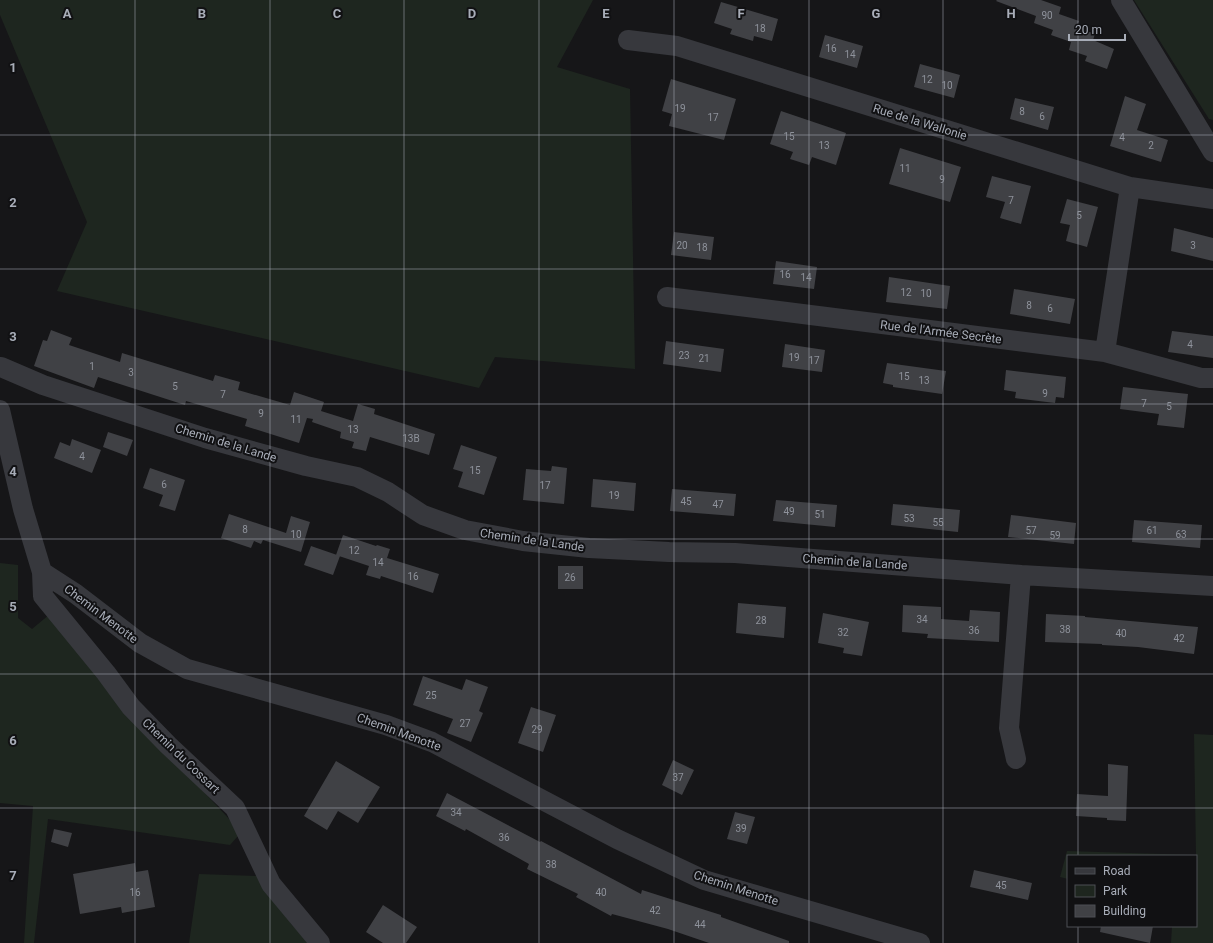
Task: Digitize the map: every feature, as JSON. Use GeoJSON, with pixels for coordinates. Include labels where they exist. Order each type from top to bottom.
{"type":"FeatureCollection","features":[{"type":"Feature","properties":{"kind":"street"},"geometry":{"type":"LineString","coordinates":[[1121,0],[1213,152]]}},
{"type":"Feature","properties":{"kind":"street","name":"Rue de la Wallonie"},"geometry":{"type":"LineString","coordinates":[[628,40],[677,46],[1130,187],[1213,198]]}},
{"type":"Feature","properties":{"kind":"street"},"geometry":{"type":"LineString","coordinates":[[1106,352],[1130,187]]}},
{"type":"Feature","properties":{"kind":"street","name":"Rue de l'Armée Secrète"},"geometry":{"type":"LineString","coordinates":[[667,298],[1106,352],[1200,378],[1213,378]]}},
{"type":"Feature","properties":{"kind":"street","name":"Chemin de la Lande"},"geometry":{"type":"LineString","coordinates":[[0,366],[43,385],[205,438],[306,466],[357,478],[388,492],[423,515],[465,530],[523,541],[589,548],[669,552],[735,553],[1021,575],[1213,586]]}},
{"type":"Feature","properties":{"kind":"street"},"geometry":{"type":"LineString","coordinates":[[0,410],[23,509],[42,572]]}},
{"type":"Feature","properties":{"kind":"street","name":"Chemin du Cossart"},"geometry":{"type":"LineString","coordinates":[[42,572],[43,596],[106,673],[131,707],[168,745],[235,808],[270,884],[320,943]]}},
{"type":"Feature","properties":{"kind":"street","name":"Chemin Menotte"},"geometry":{"type":"LineString","coordinates":[[42,572],[76,594],[140,643],[187,669],[386,725],[432,742],[617,839],[704,880],[920,943]]}},
{"type":"Feature","properties":{"kind":"street"},"geometry":{"type":"LineString","coordinates":[[1016,759],[1009,728],[1021,575]]}},
{"type":"Feature","properties":{"kind":"green space"},"geometry":{"type":"Polygon","coordinates":[[[0,0],[593,0],[557,67],[630,89],[635,369],[495,357],[479,388],[57,291],[87,222],[0,15],[0,0]]]}},
{"type":"Feature","properties":{"kind":"green space"},"geometry":{"type":"Polygon","coordinates":[[[1134,0],[1213,0],[1213,120],[1209,119],[1134,0]]]}},
{"type":"Feature","properties":{"kind":"green space"},"geometry":{"type":"Polygon","coordinates":[[[0,563],[18,565],[18,618],[32,629],[50,614],[122,704],[230,820],[238,836],[230,845],[48,819],[34,943],[24,943],[33,806],[0,803],[0,563]]]}},
{"type":"Feature","properties":{"kind":"green space"},"geometry":{"type":"Polygon","coordinates":[[[1194,734],[1213,735],[1213,943],[1171,943],[1172,927],[1197,927],[1194,734]]]}},
{"type":"Feature","properties":{"kind":"green space"},"geometry":{"type":"Polygon","coordinates":[[[1067,851],[1196,855],[1067,855],[1067,879],[1060,877],[1067,851]]]}},
{"type":"Feature","properties":{"kind":"green space"},"geometry":{"type":"Polygon","coordinates":[[[199,874],[259,876],[292,925],[310,943],[189,943],[199,874]]]}},
{"type":"Feature","properties":{"kind":"building"},"geometry":{"type":"Polygon","coordinates":[[[1041,0],[1061,7],[1059,14],[1079,21],[1076,27],[1095,34],[1093,40],[1114,49],[1107,69],[1085,61],[1087,56],[1069,50],[1071,42],[1051,35],[1053,30],[1034,23],[1036,16],[996,1],[1041,0]]]}},
{"type":"Feature","properties":{"kind":"building"},"geometry":{"type":"Polygon","coordinates":[[[721,2],[778,19],[772,41],[754,36],[753,41],[730,34],[732,29],[714,23],[721,2]]]}},
{"type":"Feature","properties":{"kind":"building"},"geometry":{"type":"Polygon","coordinates":[[[825,35],[863,46],[857,68],[819,57],[825,35]]]}},
{"type":"Feature","properties":{"kind":"building"},"geometry":{"type":"Polygon","coordinates":[[[920,64],[960,75],[954,98],[914,87],[920,64]]]}},
{"type":"Feature","properties":{"kind":"building"},"geometry":{"type":"Polygon","coordinates":[[[671,79],[736,99],[724,140],[669,126],[672,114],[662,111],[671,79]]]}},
{"type":"Feature","properties":{"kind":"building"},"geometry":{"type":"Polygon","coordinates":[[[1125,96],[1146,104],[1137,130],[1168,140],[1161,162],[1110,146],[1125,96]]]}},
{"type":"Feature","properties":{"kind":"building"},"geometry":{"type":"Polygon","coordinates":[[[1015,98],[1054,107],[1048,130],[1010,119],[1015,98]]]}},
{"type":"Feature","properties":{"kind":"building"},"geometry":{"type":"Polygon","coordinates":[[[781,111],[846,133],[836,165],[812,157],[809,165],[790,159],[793,152],[770,144],[781,111]]]}},
{"type":"Feature","properties":{"kind":"building"},"geometry":{"type":"Polygon","coordinates":[[[900,148],[961,167],[950,202],[889,184],[900,148]]]}},
{"type":"Feature","properties":{"kind":"building"},"geometry":{"type":"Polygon","coordinates":[[[992,176],[1031,186],[1021,224],[1000,218],[1005,202],[986,197],[992,176]]]}},
{"type":"Feature","properties":{"kind":"building"},"geometry":{"type":"Polygon","coordinates":[[[1067,199],[1098,207],[1087,247],[1066,241],[1070,225],[1060,223],[1067,199]]]}},
{"type":"Feature","properties":{"kind":"building"},"geometry":{"type":"Polygon","coordinates":[[[1174,228],[1213,238],[1213,261],[1171,251],[1174,228]]]}},
{"type":"Feature","properties":{"kind":"building"},"geometry":{"type":"Polygon","coordinates":[[[674,232],[714,237],[711,260],[671,255],[674,232]]]}},
{"type":"Feature","properties":{"kind":"building"},"geometry":{"type":"Polygon","coordinates":[[[776,261],[817,267],[814,289],[773,284],[776,261]]]}},
{"type":"Feature","properties":{"kind":"building"},"geometry":{"type":"Polygon","coordinates":[[[889,277],[950,286],[947,309],[886,302],[889,277]]]}},
{"type":"Feature","properties":{"kind":"building"},"geometry":{"type":"Polygon","coordinates":[[[1014,289],[1075,299],[1070,324],[1010,314],[1014,289]]]}},
{"type":"Feature","properties":{"kind":"building"},"geometry":{"type":"Polygon","coordinates":[[[51,330],[72,338],[69,345],[120,362],[122,353],[213,381],[215,375],[240,382],[238,390],[290,405],[294,392],[324,402],[321,411],[353,421],[358,404],[375,409],[374,414],[435,434],[429,455],[370,437],[366,451],[352,448],[354,442],[340,438],[341,432],[312,422],[313,419],[307,418],[299,443],[245,426],[247,419],[186,401],[185,405],[98,377],[94,388],[34,366],[43,340],[47,341],[51,330]]]}},
{"type":"Feature","properties":{"kind":"building"},"geometry":{"type":"Polygon","coordinates":[[[1172,331],[1213,336],[1213,358],[1168,352],[1172,331]]]}},
{"type":"Feature","properties":{"kind":"building"},"geometry":{"type":"Polygon","coordinates":[[[666,341],[724,349],[721,372],[663,364],[666,341]]]}},
{"type":"Feature","properties":{"kind":"building"},"geometry":{"type":"Polygon","coordinates":[[[785,344],[825,350],[822,372],[782,367],[785,344]]]}},
{"type":"Feature","properties":{"kind":"building"},"geometry":{"type":"Polygon","coordinates":[[[887,363],[946,371],[942,394],[893,387],[893,385],[883,383],[887,363]]]}},
{"type":"Feature","properties":{"kind":"building"},"geometry":{"type":"Polygon","coordinates":[[[1006,370],[1066,377],[1064,398],[1056,397],[1055,403],[1015,398],[1016,392],[1004,390],[1006,370]]]}},
{"type":"Feature","properties":{"kind":"building"},"geometry":{"type":"Polygon","coordinates":[[[1123,387],[1188,394],[1184,428],[1157,425],[1159,414],[1120,409],[1123,387]]]}},
{"type":"Feature","properties":{"kind":"building"},"geometry":{"type":"Polygon","coordinates":[[[108,432],[133,440],[127,456],[103,447],[108,432]]]}},
{"type":"Feature","properties":{"kind":"building"},"geometry":{"type":"Polygon","coordinates":[[[72,439],[101,450],[92,473],[54,458],[60,442],[70,446],[72,439]]]}},
{"type":"Feature","properties":{"kind":"building"},"geometry":{"type":"Polygon","coordinates":[[[461,445],[497,457],[484,495],[458,487],[463,472],[453,469],[461,445]]]}},
{"type":"Feature","properties":{"kind":"building"},"geometry":{"type":"Polygon","coordinates":[[[552,466],[567,468],[564,504],[523,500],[526,469],[551,471],[552,466]]]}},
{"type":"Feature","properties":{"kind":"building"},"geometry":{"type":"Polygon","coordinates":[[[150,468],[185,480],[175,511],[159,506],[163,495],[143,488],[150,468]]]}},
{"type":"Feature","properties":{"kind":"building"},"geometry":{"type":"Polygon","coordinates":[[[593,479],[636,483],[634,511],[591,507],[593,479]]]}},
{"type":"Feature","properties":{"kind":"building"},"geometry":{"type":"Polygon","coordinates":[[[672,489],[736,494],[734,516],[670,511],[672,489]]]}},
{"type":"Feature","properties":{"kind":"building"},"geometry":{"type":"Polygon","coordinates":[[[776,500],[837,505],[835,527],[773,521],[776,500]]]}},
{"type":"Feature","properties":{"kind":"building"},"geometry":{"type":"Polygon","coordinates":[[[893,504],[960,510],[958,532],[891,525],[893,504]]]}},
{"type":"Feature","properties":{"kind":"building"},"geometry":{"type":"Polygon","coordinates":[[[229,514],[286,533],[291,516],[310,522],[301,552],[263,540],[261,544],[254,541],[251,548],[221,538],[229,514]]]}},
{"type":"Feature","properties":{"kind":"building"},"geometry":{"type":"Polygon","coordinates":[[[1011,515],[1076,523],[1074,544],[1008,537],[1011,515]]]}},
{"type":"Feature","properties":{"kind":"building"},"geometry":{"type":"Polygon","coordinates":[[[1134,520],[1202,525],[1200,548],[1132,542],[1134,520]]]}},
{"type":"Feature","properties":{"kind":"building"},"geometry":{"type":"Polygon","coordinates":[[[343,535],[390,549],[387,558],[439,574],[433,593],[381,576],[380,579],[366,575],[369,566],[336,555],[343,535]]]}},
{"type":"Feature","properties":{"kind":"building"},"geometry":{"type":"Polygon","coordinates":[[[311,546],[340,556],[333,575],[304,565],[311,546]]]}},
{"type":"Feature","properties":{"kind":"building"},"geometry":{"type":"Polygon","coordinates":[[[558,566],[583,566],[583,589],[558,589],[558,566]]]}},
{"type":"Feature","properties":{"kind":"building"},"geometry":{"type":"Polygon","coordinates":[[[738,603],[786,607],[784,638],[736,633],[738,603]]]}},
{"type":"Feature","properties":{"kind":"building"},"geometry":{"type":"Polygon","coordinates":[[[903,605],[941,607],[941,619],[969,621],[970,610],[1000,612],[999,642],[927,638],[928,634],[902,632],[903,605]]]}},
{"type":"Feature","properties":{"kind":"building"},"geometry":{"type":"Polygon","coordinates":[[[823,613],[869,622],[862,656],[843,653],[844,648],[818,643],[823,613]]]}},
{"type":"Feature","properties":{"kind":"building"},"geometry":{"type":"Polygon","coordinates":[[[1046,614],[1085,616],[1198,627],[1194,654],[1102,644],[1045,642],[1046,614]]]}},
{"type":"Feature","properties":{"kind":"building"},"geometry":{"type":"Polygon","coordinates":[[[423,676],[462,690],[466,679],[488,687],[479,711],[483,713],[471,742],[447,733],[453,719],[413,705],[423,676]]]}},
{"type":"Feature","properties":{"kind":"building"},"geometry":{"type":"Polygon","coordinates":[[[531,707],[556,715],[543,752],[518,743],[531,707]]]}},
{"type":"Feature","properties":{"kind":"building"},"geometry":{"type":"Polygon","coordinates":[[[673,760],[694,770],[682,795],[662,785],[673,760]]]}},
{"type":"Feature","properties":{"kind":"building"},"geometry":{"type":"Polygon","coordinates":[[[336,761],[380,787],[358,823],[338,811],[327,830],[304,816],[336,761]]]}},
{"type":"Feature","properties":{"kind":"building"},"geometry":{"type":"Polygon","coordinates":[[[1108,764],[1128,766],[1126,821],[1076,816],[1077,794],[1108,796],[1108,764]]]}},
{"type":"Feature","properties":{"kind":"building"},"geometry":{"type":"Polygon","coordinates":[[[447,793],[641,894],[642,890],[721,915],[721,917],[789,941],[789,943],[709,943],[668,929],[612,914],[611,916],[576,897],[578,894],[527,869],[529,864],[466,829],[465,831],[436,816],[447,793]]]}},
{"type":"Feature","properties":{"kind":"building"},"geometry":{"type":"Polygon","coordinates":[[[735,812],[755,817],[747,844],[727,839],[735,812]]]}},
{"type":"Feature","properties":{"kind":"building"},"geometry":{"type":"Polygon","coordinates":[[[54,829],[72,833],[68,847],[51,842],[54,829]]]}},
{"type":"Feature","properties":{"kind":"building"},"geometry":{"type":"Polygon","coordinates":[[[135,863],[136,872],[148,870],[155,907],[122,913],[121,907],[80,914],[73,874],[135,863]]]}},
{"type":"Feature","properties":{"kind":"building"},"geometry":{"type":"Polygon","coordinates":[[[974,870],[1032,883],[1028,900],[970,887],[974,870]]]}},
{"type":"Feature","properties":{"kind":"building"},"geometry":{"type":"Polygon","coordinates":[[[383,905],[417,927],[406,943],[383,943],[366,932],[383,905]]]}},
{"type":"Feature","properties":{"kind":"building"},"geometry":{"type":"Polygon","coordinates":[[[1101,927],[1153,927],[1150,943],[1100,932],[1101,927]]]}}]}
